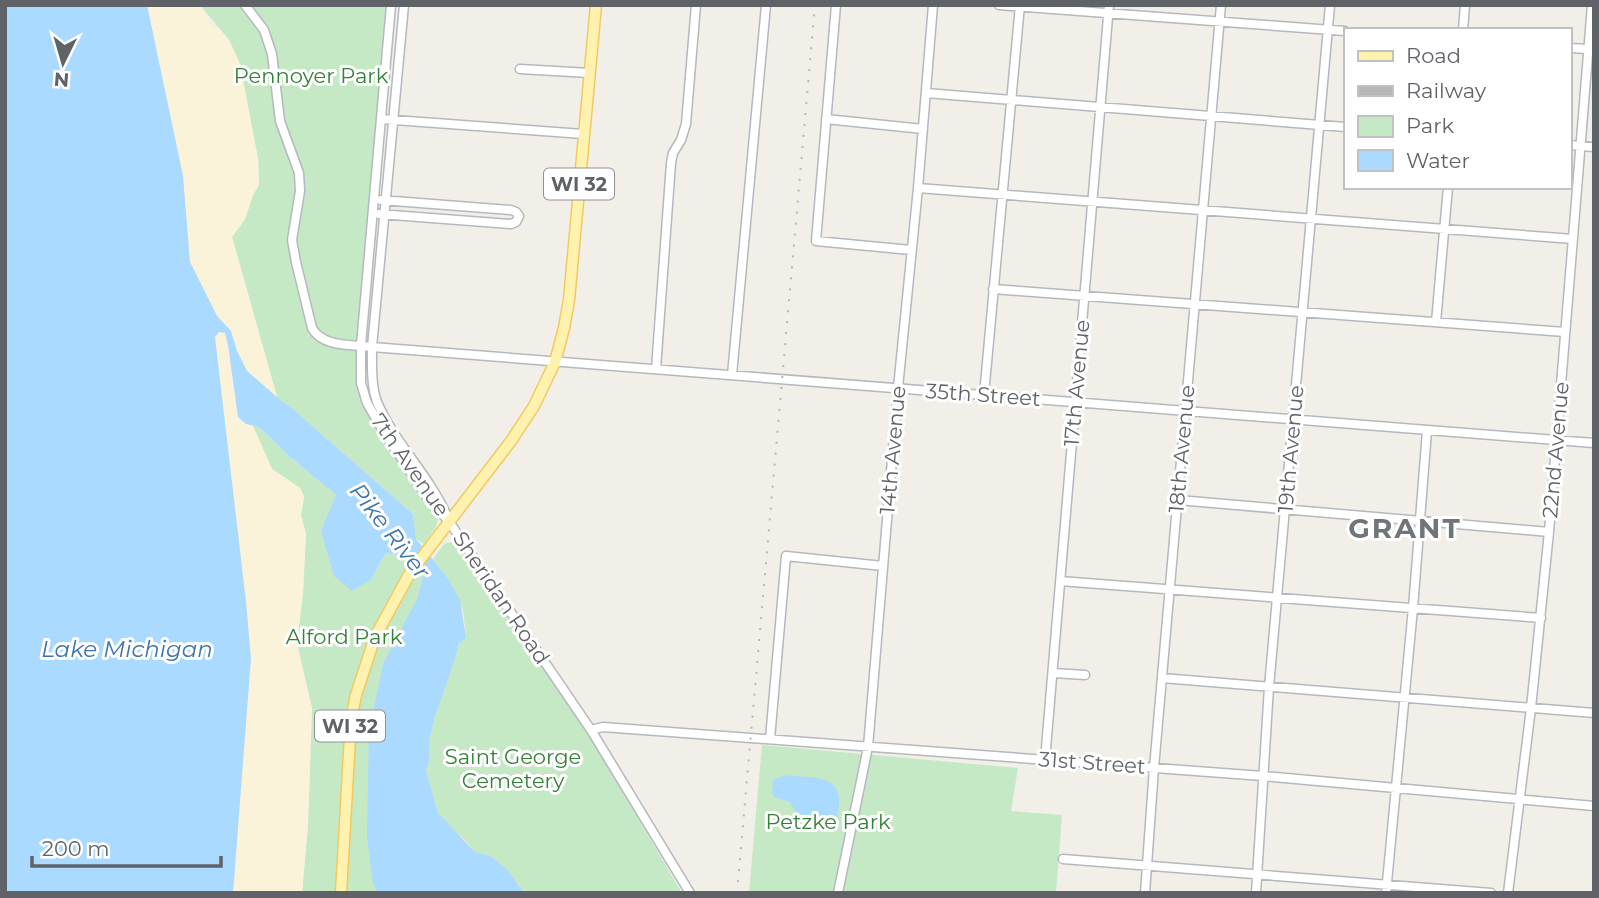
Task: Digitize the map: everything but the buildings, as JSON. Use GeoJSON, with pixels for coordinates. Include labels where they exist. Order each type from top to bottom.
{"type":"FeatureCollection","features":[{"type":"Feature","properties":{"kind":"main road","name":"Sheridan Road"},"geometry":{"type":"LineString","coordinates":[[450,523],[511,442],[534,406],[555,362],[569,300],[596,5]]}},
{"type":"Feature","properties":{"kind":"main road","name":"WI 32"},"geometry":{"type":"LineString","coordinates":[[341,893],[349,741],[356,695],[375,638],[410,573],[450,523]]}},
{"type":"Feature","properties":{"kind":"street","name":"35th Street"},"geometry":{"type":"LineString","coordinates":[[245,5],[264,30],[272,54],[280,121],[299,173],[300,191],[292,240],[296,262],[313,328],[325,341],[555,362],[1594,443]]}},
{"type":"Feature","properties":{"kind":"street","name":"7th Avenue"},"geometry":{"type":"LineString","coordinates":[[391,5],[361,345],[361,383],[367,404],[382,429],[426,495],[450,523]]}},
{"type":"Feature","properties":{"kind":"street","name":"7th Avenue"},"geometry":{"type":"LineString","coordinates":[[404,5],[372,347],[372,373],[376,400],[389,425],[437,495],[450,523]]}},
{"type":"Feature","properties":{"kind":"street"},"geometry":{"type":"LineString","coordinates":[[656,369],[671,163],[685,124],[696,5]]}},
{"type":"Feature","properties":{"kind":"street"},"geometry":{"type":"LineString","coordinates":[[732,375],[766,5]]}},
{"type":"Feature","properties":{"kind":"street"},"geometry":{"type":"LineString","coordinates":[[836,5],[816,241],[911,250]]}},
{"type":"Feature","properties":{"kind":"street","name":"14th Avenue"},"geometry":{"type":"LineString","coordinates":[[838,893],[868,747],[933,5]]}},
{"type":"Feature","properties":{"kind":"street"},"geometry":{"type":"LineString","coordinates":[[999,5],[1108,9],[1219,22],[1344,31]]}},
{"type":"Feature","properties":{"kind":"street","name":"18th Avenue"},"geometry":{"type":"LineString","coordinates":[[1145,893],[1221,5]]}},
{"type":"Feature","properties":{"kind":"street","name":"19th Avenue"},"geometry":{"type":"LineString","coordinates":[[1255,893],[1269,687],[1330,5]]}},
{"type":"Feature","properties":{"kind":"street"},"geometry":{"type":"LineString","coordinates":[[1463,28],[1465,5]]}},
{"type":"Feature","properties":{"kind":"street","name":"22nd Avenue"},"geometry":{"type":"LineString","coordinates":[[1508,893],[1541,618],[1592,5]]}},
{"type":"Feature","properties":{"kind":"street"},"geometry":{"type":"LineString","coordinates":[[984,395],[1020,6]]}},
{"type":"Feature","properties":{"kind":"street","name":"17th Avenue"},"geometry":{"type":"LineString","coordinates":[[1045,760],[1108,9]]}},
{"type":"Feature","properties":{"kind":"street"},"geometry":{"type":"LineString","coordinates":[[1571,48],[1588,49]]}},
{"type":"Feature","properties":{"kind":"street"},"geometry":{"type":"LineString","coordinates":[[520,69],[589,74]]}},
{"type":"Feature","properties":{"kind":"street"},"geometry":{"type":"LineString","coordinates":[[926,93],[1344,127]]}},
{"type":"Feature","properties":{"kind":"street"},"geometry":{"type":"LineString","coordinates":[[826,118],[923,129]]}},
{"type":"Feature","properties":{"kind":"street"},"geometry":{"type":"LineString","coordinates":[[382,119],[583,134]]}},
{"type":"Feature","properties":{"kind":"street"},"geometry":{"type":"LineString","coordinates":[[1571,145],[1594,147]]}},
{"type":"Feature","properties":{"kind":"street"},"geometry":{"type":"LineString","coordinates":[[918,188],[1573,239]]}},
{"type":"Feature","properties":{"kind":"street"},"geometry":{"type":"LineString","coordinates":[[1436,322],[1448,189]]}},
{"type":"Feature","properties":{"kind":"street"},"geometry":{"type":"LineString","coordinates":[[373,214],[511,224],[516,222],[519,216],[511,210],[374,199]]}},
{"type":"Feature","properties":{"kind":"street"},"geometry":{"type":"LineString","coordinates":[[993,289],[1565,332]]}},
{"type":"Feature","properties":{"kind":"street"},"geometry":{"type":"LineString","coordinates":[[1386,888],[1427,430]]}},
{"type":"Feature","properties":{"kind":"street"},"geometry":{"type":"LineString","coordinates":[[1178,500],[1549,532]]}},
{"type":"Feature","properties":{"kind":"street","name":"Sheridan Road"},"geometry":{"type":"LineString","coordinates":[[450,523],[591,730],[690,893]]}},
{"type":"Feature","properties":{"kind":"street"},"geometry":{"type":"LineString","coordinates":[[770,739],[786,556],[883,566]]}},
{"type":"Feature","properties":{"kind":"street"},"geometry":{"type":"LineString","coordinates":[[1060,581],[1541,618]]}},
{"type":"Feature","properties":{"kind":"street"},"geometry":{"type":"LineString","coordinates":[[1053,673],[1085,675]]}},
{"type":"Feature","properties":{"kind":"street"},"geometry":{"type":"LineString","coordinates":[[1162,678],[1594,713]]}},
{"type":"Feature","properties":{"kind":"street","name":"31st Street"},"geometry":{"type":"LineString","coordinates":[[591,730],[603,727],[1263,776],[1594,806]]}},
{"type":"Feature","properties":{"kind":"street"},"geometry":{"type":"LineString","coordinates":[[1063,859],[1256,874],[1386,888],[1491,893]]}},
{"type":"Feature","properties":{"kind":"green space","name":"Pennoyer Park"},"geometry":{"type":"Polygon","coordinates":[[[200,5],[387,5],[356,361],[360,394],[374,427],[438,519],[436,527],[424,544],[416,539],[413,514],[277,397],[232,237],[245,219],[259,185],[258,159],[240,64],[229,40],[200,5]]]}},
{"type":"Feature","properties":{"kind":"green space","name":"Alford Park"},"geometry":{"type":"Polygon","coordinates":[[[252,424],[259,427],[336,495],[321,531],[371,579],[386,553],[402,556],[423,577],[407,620],[373,884],[378,893],[302,893],[308,824],[312,708],[297,644],[306,534],[301,515],[304,497],[300,488],[272,469],[252,424]]]}},
{"type":"Feature","properties":{"kind":"green space","name":"Saint George Cemetery"},"geometry":{"type":"Polygon","coordinates":[[[454,542],[478,571],[588,733],[682,893],[524,893],[508,870],[491,856],[475,852],[438,813],[426,770],[429,763],[429,742],[458,645],[466,638],[463,610],[445,574],[433,559],[445,543],[454,542]]]}},
{"type":"Feature","properties":{"kind":"green space","name":"Petzke Park"},"geometry":{"type":"Polygon","coordinates":[[[762,745],[1018,768],[1011,811],[1062,815],[1056,893],[749,893],[762,745]]]}},
{"type":"Feature","properties":{"kind":"sand"},"geometry":{"type":"Polygon","coordinates":[[[147,5],[200,5],[212,26],[220,29],[229,40],[240,64],[258,159],[259,185],[245,219],[232,237],[277,397],[247,371],[231,331],[217,316],[190,262],[183,176],[147,5]]]}},
{"type":"Feature","properties":{"kind":"sand"},"geometry":{"type":"Polygon","coordinates":[[[218,332],[225,333],[246,424],[252,424],[272,469],[300,488],[304,497],[301,515],[306,534],[297,644],[312,708],[308,824],[302,893],[233,893],[251,658],[215,337],[218,332]]]}},
{"type":"Feature","properties":{"kind":"water","name":"Lake Michigan"},"geometry":{"type":"Polygon","coordinates":[[[5,5],[147,5],[183,176],[190,262],[217,316],[231,331],[247,371],[413,514],[416,539],[445,574],[460,600],[466,638],[458,645],[434,720],[426,770],[438,813],[475,852],[491,856],[508,870],[524,893],[378,893],[373,884],[367,837],[369,733],[383,664],[417,599],[423,577],[403,556],[386,553],[371,579],[352,591],[334,576],[321,531],[336,495],[259,427],[246,424],[238,417],[228,345],[225,333],[219,332],[215,337],[251,658],[233,893],[5,893],[5,5]]]}},
{"type":"Feature","properties":{"kind":"water"},"geometry":{"type":"Polygon","coordinates":[[[786,775],[832,783],[838,795],[839,809],[831,828],[805,823],[790,802],[774,797],[773,780],[786,775]]]}},
{"type":"Feature","properties":{"kind":"railway"},"geometry":{"type":"LineString","coordinates":[[737,893],[815,5]]}},
{"type":"Feature","properties":{"kind":"district","name":"GRANT"},"geometry":{"type":"Point","coordinates":[1405,528]}},
{"type":"Feature","properties":{"kind":"water label","name":"Pike River"},"geometry":{"type":"Point","coordinates":[390,531]}}]}
